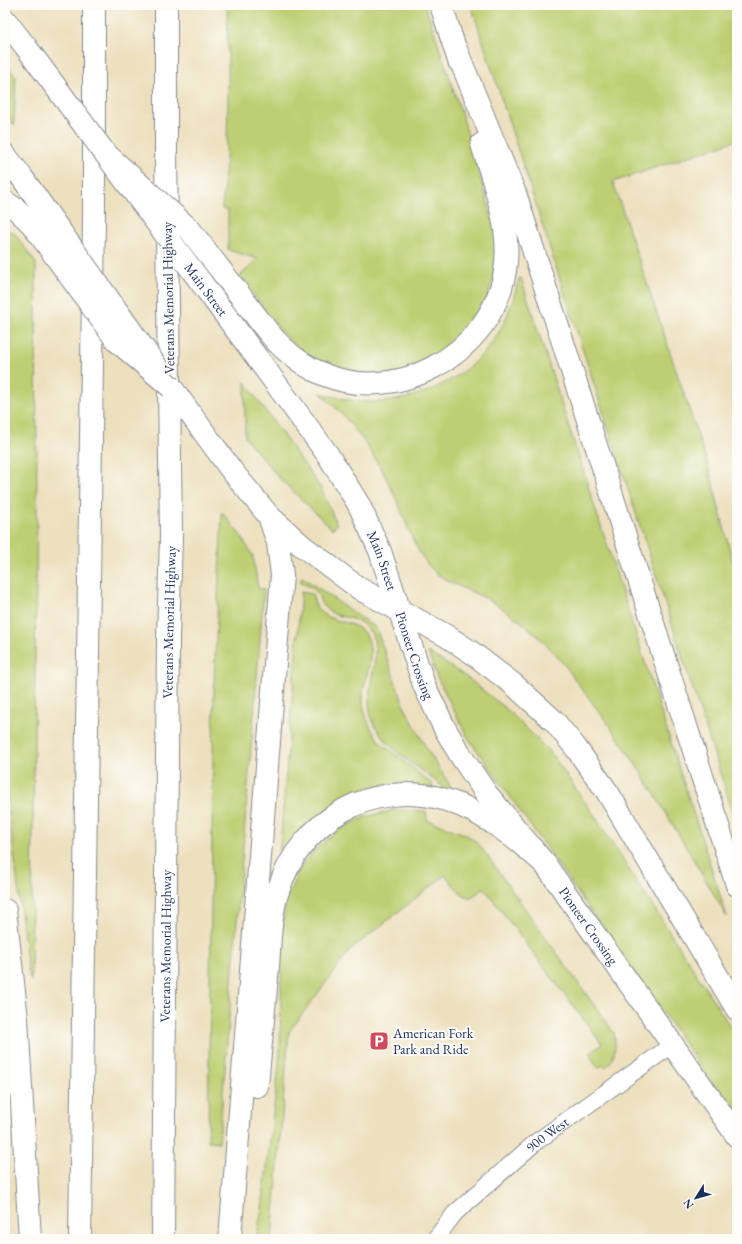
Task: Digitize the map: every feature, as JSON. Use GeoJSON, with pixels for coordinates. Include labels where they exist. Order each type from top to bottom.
{"type":"FeatureCollection","features":[{"type":"Feature","properties":{"kind":"main road"},"geometry":{"type":"LineString","coordinates":[[80,1239],[94,218],[94,5]]}},
{"type":"Feature","properties":{"kind":"main road","name":"Veterans Memorial Highway"},"geometry":{"type":"LineString","coordinates":[[163,1239],[168,639],[171,537],[166,152],[166,5]]}},
{"type":"Feature","properties":{"kind":"main road"},"geometry":{"type":"LineString","coordinates":[[106,154],[190,230],[262,324],[288,352],[315,370],[348,381],[368,383],[407,379],[438,366],[468,343],[487,318],[502,283],[507,256],[506,239],[500,205],[455,47],[441,5]]}},
{"type":"Feature","properties":{"kind":"main road","name":"Main Street"},"geometry":{"type":"LineString","coordinates":[[5,20],[258,359],[328,455],[350,488],[374,536],[398,611]]}},
{"type":"Feature","properties":{"kind":"main road"},"geometry":{"type":"LineString","coordinates":[[455,47],[516,196],[737,885]]}},
{"type":"Feature","properties":{"kind":"main road","name":"Main Street"},"geometry":{"type":"LineString","coordinates":[[5,155],[232,471],[269,516],[323,562],[360,589],[398,611]]}},
{"type":"Feature","properties":{"kind":"main road"},"geometry":{"type":"LineString","coordinates":[[5,202],[16,209],[32,224],[117,341],[171,387]]}},
{"type":"Feature","properties":{"kind":"main road"},"geometry":{"type":"LineString","coordinates":[[230,1239],[282,575],[278,542],[269,516]]}},
{"type":"Feature","properties":{"kind":"main road","name":"Pioneer Crossing"},"geometry":{"type":"LineString","coordinates":[[398,611],[424,684],[444,727],[459,753],[486,793],[545,864],[737,1136]]}},
{"type":"Feature","properties":{"kind":"main road","name":"Pioneer Crossing"},"geometry":{"type":"LineString","coordinates":[[398,611],[445,635],[498,672],[541,708],[566,735],[608,793],[737,1009]]}},
{"type":"Feature","properties":{"kind":"main road"},"geometry":{"type":"LineString","coordinates":[[235,1180],[254,1125],[272,913],[283,875],[292,860],[316,828],[332,816],[348,808],[374,799],[397,795],[431,797],[449,802],[488,820],[527,848],[545,864]]}},
{"type":"Feature","properties":{"kind":"main road"},"geometry":{"type":"LineString","coordinates":[[5,910],[17,1019],[30,1239]]}},
{"type":"Feature","properties":{"kind":"street","name":"900 West"},"geometry":{"type":"LineString","coordinates":[[435,1239],[455,1213],[536,1142],[672,1045]]}},
{"type":"Feature","properties":{"kind":"green space"},"geometry":{"type":"Polygon","coordinates":[[[227,5],[425,5],[462,115],[498,237],[499,257],[482,318],[414,374],[339,375],[306,354],[290,341],[278,328],[240,276],[258,259],[228,250],[228,210],[222,209],[228,107],[227,5]]]}},
{"type":"Feature","properties":{"kind":"green space"},"geometry":{"type":"Polygon","coordinates":[[[471,5],[737,5],[737,140],[613,182],[709,469],[737,578],[737,825],[471,5]]]}},
{"type":"Feature","properties":{"kind":"green space"},"geometry":{"type":"Polygon","coordinates":[[[5,63],[16,77],[14,125],[5,111],[5,63]]]}},
{"type":"Feature","properties":{"kind":"green space"},"geometry":{"type":"Polygon","coordinates":[[[5,228],[15,234],[36,263],[37,507],[31,981],[28,971],[5,778],[5,228]]]}},
{"type":"Feature","properties":{"kind":"green space"},"geometry":{"type":"Polygon","coordinates":[[[519,278],[521,278],[727,917],[677,831],[624,747],[566,668],[534,632],[502,608],[486,598],[451,583],[436,573],[429,566],[419,552],[391,487],[374,457],[355,430],[320,393],[343,399],[368,402],[387,401],[406,398],[425,392],[442,384],[459,374],[488,348],[506,319],[519,278]]]}},
{"type":"Feature","properties":{"kind":"green space"},"geometry":{"type":"Polygon","coordinates":[[[245,382],[321,488],[337,525],[332,529],[278,477],[245,437],[245,382]]]}},
{"type":"Feature","properties":{"kind":"green space"},"geometry":{"type":"Polygon","coordinates":[[[222,512],[241,536],[253,556],[258,588],[264,589],[219,1142],[208,1141],[214,682],[222,512]]]}},
{"type":"Feature","properties":{"kind":"green space"},"geometry":{"type":"Polygon","coordinates":[[[302,577],[376,628],[405,708],[427,749],[456,795],[444,792],[442,786],[402,757],[377,730],[369,707],[369,695],[375,657],[375,645],[372,635],[361,623],[333,614],[322,603],[318,594],[314,590],[309,586],[300,583],[302,577]]]}},
{"type":"Feature","properties":{"kind":"green space"},"geometry":{"type":"Polygon","coordinates":[[[301,592],[312,594],[317,608],[323,614],[358,627],[368,639],[370,645],[370,657],[364,687],[363,702],[369,723],[380,742],[432,784],[433,789],[301,833],[279,858],[301,592]]]}},
{"type":"Feature","properties":{"kind":"green space"},"geometry":{"type":"Polygon","coordinates":[[[428,652],[465,676],[510,712],[550,752],[592,812],[737,1037],[737,1114],[716,1088],[467,736],[437,677],[428,652]]]}},
{"type":"Feature","properties":{"kind":"green space"},"geometry":{"type":"Polygon","coordinates":[[[395,810],[426,811],[427,820],[467,835],[478,843],[614,1033],[615,1047],[613,1056],[605,1068],[602,1065],[598,1068],[589,1054],[602,1044],[484,888],[473,896],[468,897],[456,889],[445,875],[350,950],[289,1032],[272,1239],[256,1239],[262,1209],[280,1055],[282,924],[287,897],[300,868],[314,850],[338,830],[365,817],[395,810]]]}},
{"type":"Feature","properties":{"kind":"place","name":"American Fork Park and Ride"},"geometry":{"type":"Point","coordinates":[379,1041]}}]}
